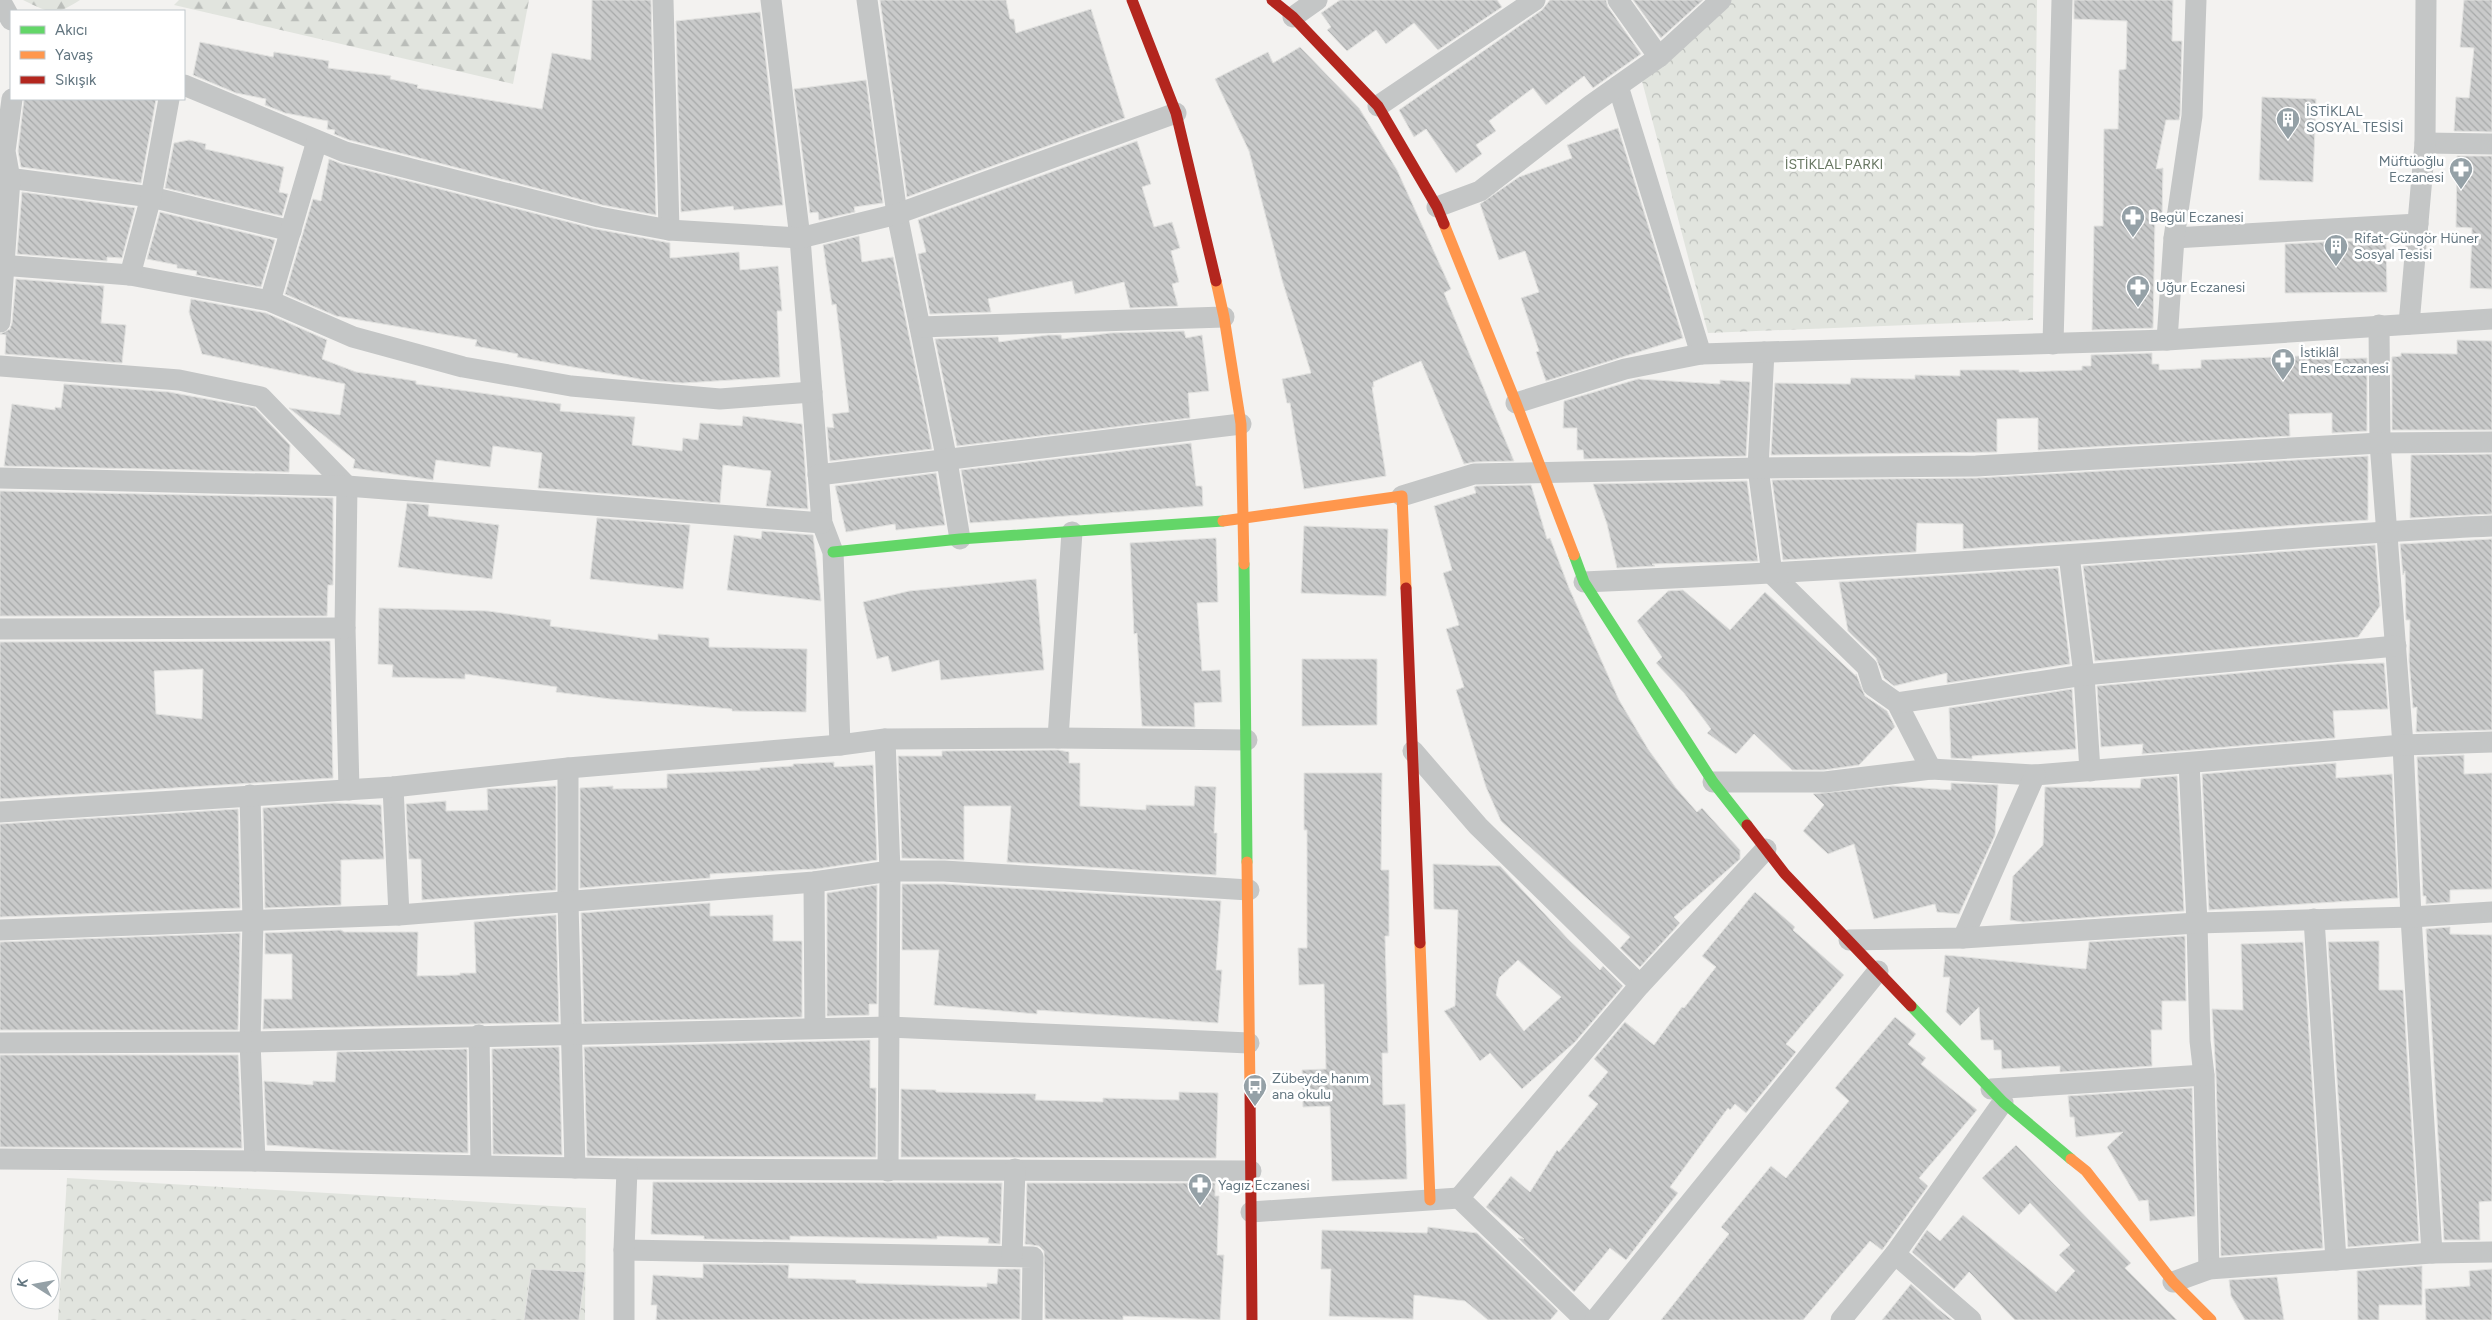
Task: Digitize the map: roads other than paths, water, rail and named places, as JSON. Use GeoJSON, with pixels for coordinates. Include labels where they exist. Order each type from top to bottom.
{"type":"FeatureCollection","features":[{"type":"Feature","properties":{"kind":"street"},"geometry":{"type":"LineString","coordinates":[[0,0],[10,18]]}},
{"type":"Feature","properties":{"kind":"street"},"geometry":{"type":"LineString","coordinates":[[663,0],[670,230]]}},
{"type":"Feature","properties":{"kind":"street"},"geometry":{"type":"LineString","coordinates":[[771,0],[800,238],[822,523],[833,552],[840,745]]}},
{"type":"Feature","properties":{"kind":"street"},"geometry":{"type":"LineString","coordinates":[[867,0],[897,214],[947,460],[960,539]]}},
{"type":"Feature","properties":{"kind":"street"},"geometry":{"type":"LineString","coordinates":[[1132,0],[1176,113],[1224,317],[1241,424],[1249,890],[1252,1320]]}},
{"type":"Feature","properties":{"kind":"street"},"geometry":{"type":"LineString","coordinates":[[1272,0],[1293,18],[1378,106],[1436,207],[1516,403],[1584,582],[1712,782],[1785,874],[1997,1095],[2086,1171],[2173,1282],[2211,1320]]}},
{"type":"Feature","properties":{"kind":"street"},"geometry":{"type":"LineString","coordinates":[[1293,18],[1317,0]]}},
{"type":"Feature","properties":{"kind":"street"},"geometry":{"type":"LineString","coordinates":[[1378,106],[1535,0]]}},
{"type":"Feature","properties":{"kind":"street"},"geometry":{"type":"LineString","coordinates":[[1618,0],[1658,57]]}},
{"type":"Feature","properties":{"kind":"street"},"geometry":{"type":"LineString","coordinates":[[1436,207],[1480,191],[1658,57],[1721,0]]}},
{"type":"Feature","properties":{"kind":"street"},"geometry":{"type":"LineString","coordinates":[[2054,344],[2062,0]]}},
{"type":"Feature","properties":{"kind":"street"},"geometry":{"type":"LineString","coordinates":[[2167,340],[2174,238],[2192,116],[2196,0]]}},
{"type":"Feature","properties":{"kind":"street"},"geometry":{"type":"LineString","coordinates":[[2409,324],[2425,143],[2426,0]]}},
{"type":"Feature","properties":{"kind":"street"},"geometry":{"type":"LineString","coordinates":[[185,85],[344,152],[599,218],[670,230],[800,238],[897,214],[1176,113]]}},
{"type":"Feature","properties":{"kind":"street"},"geometry":{"type":"LineString","coordinates":[[1618,86],[1701,354]]}},
{"type":"Feature","properties":{"kind":"street"},"geometry":{"type":"LineString","coordinates":[[0,322],[5,151],[12,100]]}},
{"type":"Feature","properties":{"kind":"street"},"geometry":{"type":"LineString","coordinates":[[130,275],[151,197],[169,100]]}},
{"type":"Feature","properties":{"kind":"street"},"geometry":{"type":"LineString","coordinates":[[270,302],[317,141]]}},
{"type":"Feature","properties":{"kind":"street"},"geometry":{"type":"LineString","coordinates":[[2425,143],[2492,144]]}},
{"type":"Feature","properties":{"kind":"street"},"geometry":{"type":"LineString","coordinates":[[5,178],[151,197],[291,230]]}},
{"type":"Feature","properties":{"kind":"street"},"geometry":{"type":"LineString","coordinates":[[2174,238],[2418,224]]}},
{"type":"Feature","properties":{"kind":"street"},"geometry":{"type":"LineString","coordinates":[[2,265],[130,275],[270,302],[353,337],[462,367],[571,386],[720,399],[812,392]]}},
{"type":"Feature","properties":{"kind":"street"},"geometry":{"type":"LineString","coordinates":[[920,327],[1224,317]]}},
{"type":"Feature","properties":{"kind":"street"},"geometry":{"type":"LineString","coordinates":[[1516,403],[1625,369],[1701,354],[2167,340],[2492,319]]}},
{"type":"Feature","properties":{"kind":"street"},"geometry":{"type":"LineString","coordinates":[[2380,325],[2380,443],[2403,745],[2411,917],[2432,1253]]}},
{"type":"Feature","properties":{"kind":"street"},"geometry":{"type":"LineString","coordinates":[[1764,352],[1758,468],[1772,574],[1867,668],[1873,686],[1897,703],[1931,769]]}},
{"type":"Feature","properties":{"kind":"street"},"geometry":{"type":"LineString","coordinates":[[0,366],[179,380],[261,396],[347,486],[345,628],[349,790]]}},
{"type":"Feature","properties":{"kind":"street"},"geometry":{"type":"LineString","coordinates":[[818,475],[1241,424]]}},
{"type":"Feature","properties":{"kind":"street"},"geometry":{"type":"LineString","coordinates":[[833,552],[960,539],[1219,522],[1402,496],[1474,474],[1976,466],[2380,443],[2492,442]]}},
{"type":"Feature","properties":{"kind":"street"},"geometry":{"type":"LineString","coordinates":[[0,478],[347,486],[822,523]]}},
{"type":"Feature","properties":{"kind":"street"},"geometry":{"type":"LineString","coordinates":[[1402,496],[1430,1200]]}},
{"type":"Feature","properties":{"kind":"street"},"geometry":{"type":"LineString","coordinates":[[1584,582],[1772,574],[2069,555],[2388,530],[2492,526]]}},
{"type":"Feature","properties":{"kind":"street"},"geometry":{"type":"LineString","coordinates":[[1058,738],[1072,532]]}},
{"type":"Feature","properties":{"kind":"street"},"geometry":{"type":"LineString","coordinates":[[2069,555],[2084,675],[2090,771]]}},
{"type":"Feature","properties":{"kind":"street"},"geometry":{"type":"LineString","coordinates":[[0,629],[345,628]]}},
{"type":"Feature","properties":{"kind":"street"},"geometry":{"type":"LineString","coordinates":[[1897,703],[2084,675],[2396,646]]}},
{"type":"Feature","properties":{"kind":"street"},"geometry":{"type":"LineString","coordinates":[[0,812],[392,787],[568,768],[840,745],[885,739],[1247,740]]}},
{"type":"Feature","properties":{"kind":"street"},"geometry":{"type":"LineString","coordinates":[[885,739],[890,872],[888,1170]]}},
{"type":"Feature","properties":{"kind":"street"},"geometry":{"type":"LineString","coordinates":[[1712,782],[1825,782],[1931,769],[2035,775],[2403,745],[2492,742]]}},
{"type":"Feature","properties":{"kind":"street"},"geometry":{"type":"LineString","coordinates":[[1413,752],[1478,826],[1640,985]]}},
{"type":"Feature","properties":{"kind":"street"},"geometry":{"type":"LineString","coordinates":[[2189,763],[2197,923],[2200,1041],[2204,1075],[2208,1269]]}},
{"type":"Feature","properties":{"kind":"street"},"geometry":{"type":"LineString","coordinates":[[568,768],[568,903],[575,1168]]}},
{"type":"Feature","properties":{"kind":"street"},"geometry":{"type":"LineString","coordinates":[[1963,938],[2035,775]]}},
{"type":"Feature","properties":{"kind":"street"},"geometry":{"type":"LineString","coordinates":[[392,787],[399,915]]}},
{"type":"Feature","properties":{"kind":"street"},"geometry":{"type":"LineString","coordinates":[[250,795],[253,921],[250,1042],[255,1161]]}},
{"type":"Feature","properties":{"kind":"street"},"geometry":{"type":"LineString","coordinates":[[1251,1212],[1459,1198],[1640,985],[1766,849]]}},
{"type":"Feature","properties":{"kind":"street"},"geometry":{"type":"LineString","coordinates":[[0,930],[399,915],[814,882],[890,872],[944,870],[1249,890]]}},
{"type":"Feature","properties":{"kind":"street"},"geometry":{"type":"LineString","coordinates":[[814,882],[815,1028]]}},
{"type":"Feature","properties":{"kind":"street"},"geometry":{"type":"LineString","coordinates":[[1849,940],[1963,938],[2197,923],[2411,917],[2492,912]]}},
{"type":"Feature","properties":{"kind":"street"},"geometry":{"type":"LineString","coordinates":[[2314,919],[2336,1260]]}},
{"type":"Feature","properties":{"kind":"street"},"geometry":{"type":"LineString","coordinates":[[1595,1320],[1878,971]]}},
{"type":"Feature","properties":{"kind":"street"},"geometry":{"type":"LineString","coordinates":[[0,1043],[250,1042],[479,1035],[889,1027],[1249,1043]]}},
{"type":"Feature","properties":{"kind":"street"},"geometry":{"type":"LineString","coordinates":[[479,1035],[481,1166]]}},
{"type":"Feature","properties":{"kind":"street"},"geometry":{"type":"LineString","coordinates":[[1997,1095],[2204,1075]]}},
{"type":"Feature","properties":{"kind":"street"},"geometry":{"type":"LineString","coordinates":[[1841,1320],[1895,1254],[1997,1095]]}},
{"type":"Feature","properties":{"kind":"street"},"geometry":{"type":"LineString","coordinates":[[0,1159],[255,1161],[627,1169],[1251,1170]]}},
{"type":"Feature","properties":{"kind":"street"},"geometry":{"type":"LineString","coordinates":[[624,1320],[627,1169]]}},
{"type":"Feature","properties":{"kind":"street"},"geometry":{"type":"LineString","coordinates":[[1012,1256],[1015,1169]]}},
{"type":"Feature","properties":{"kind":"street"},"geometry":{"type":"LineString","coordinates":[[1459,1198],[1585,1320]]}},
{"type":"Feature","properties":{"kind":"street"},"geometry":{"type":"LineString","coordinates":[[624,1250],[1033,1257],[1032,1320]]}},
{"type":"Feature","properties":{"kind":"street"},"geometry":{"type":"LineString","coordinates":[[2173,1282],[2208,1269],[2432,1253],[2492,1252]]}},
{"type":"Feature","properties":{"kind":"street"},"geometry":{"type":"LineString","coordinates":[[1895,1254],[1971,1320]]}},
{"type":"Feature","properties":{"kind":"place","name":"İSTİKLAL SOSYAL TESİSİ"},"geometry":{"type":"Point","coordinates":[2288,140]}},
{"type":"Feature","properties":{"kind":"place","name":"Müftüoğlu Eczanesi"},"geometry":{"type":"Point","coordinates":[2461,190]}},
{"type":"Feature","properties":{"kind":"place","name":"Begül Eczanesi"},"geometry":{"type":"Point","coordinates":[2133,238]}},
{"type":"Feature","properties":{"kind":"place","name":"Rifat-Güngör Hüner Sosyal Tesisi"},"geometry":{"type":"Point","coordinates":[2336,267]}},
{"type":"Feature","properties":{"kind":"place","name":"Uğur Eczanesi"},"geometry":{"type":"Point","coordinates":[2138,308]}},
{"type":"Feature","properties":{"kind":"place","name":"İstiklâl Enes Eczanesi"},"geometry":{"type":"Point","coordinates":[2283,381]}},
{"type":"Feature","properties":{"kind":"place","name":"Zübeyde hanım ana okulu"},"geometry":{"type":"Point","coordinates":[1255,1107]}},
{"type":"Feature","properties":{"kind":"place","name":"Yagız Eczanesi"},"geometry":{"type":"Point","coordinates":[1200,1206]}},
{"type":"Feature","properties":{"kind":"park label","name":"İSTİKLAL PARKI"},"geometry":{"type":"Point","coordinates":[1834,164]}}]}
